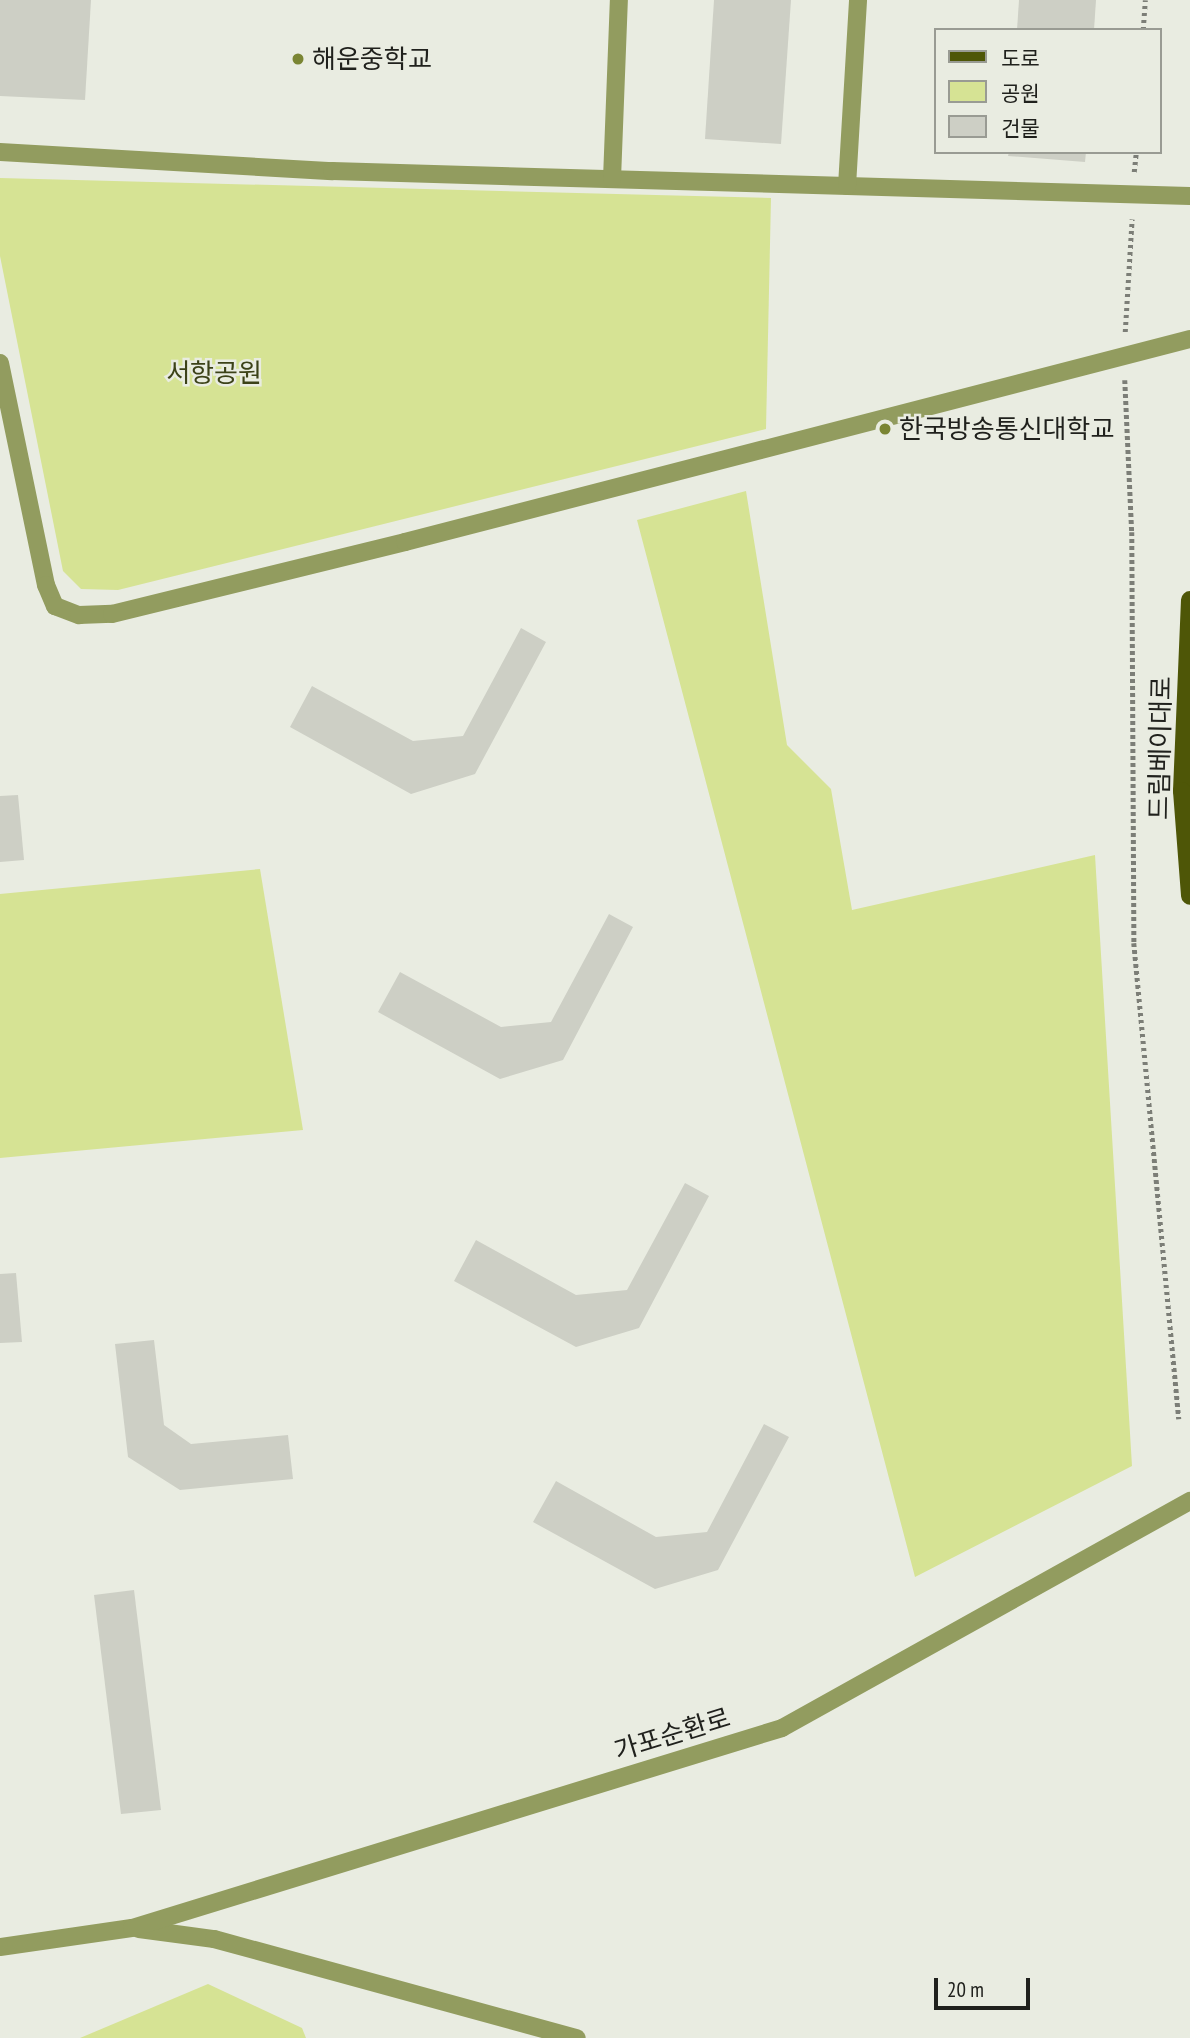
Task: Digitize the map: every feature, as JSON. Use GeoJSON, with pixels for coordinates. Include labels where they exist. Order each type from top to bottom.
{"type":"FeatureCollection","features":[{"type":"Feature","properties":{"kind":"main road","name":"드림베이대로"},"geometry":{"type":"LineString","coordinates":[[1190,600],[1182,791],[1190,897]]}},
{"type":"Feature","properties":{"kind":"street"},"geometry":{"type":"LineString","coordinates":[[612,179],[619,0]]}},
{"type":"Feature","properties":{"kind":"street"},"geometry":{"type":"LineString","coordinates":[[847,186],[858,0]]}},
{"type":"Feature","properties":{"kind":"street"},"geometry":{"type":"LineString","coordinates":[[0,152],[332,171],[1190,196]]}},
{"type":"Feature","properties":{"kind":"street"},"geometry":{"type":"LineString","coordinates":[[0,363],[46,585],[55,606],[79,615],[112,614],[405,542],[1190,339]]}},
{"type":"Feature","properties":{"kind":"street","name":"가포순환로"},"geometry":{"type":"LineString","coordinates":[[0,1947],[132,1928],[782,1728],[1190,1501]]}},
{"type":"Feature","properties":{"kind":"street","name":"가포순환로"},"geometry":{"type":"LineString","coordinates":[[132,1928],[214,1939],[577,2038]]}},
{"type":"Feature","properties":{"kind":"path"},"geometry":{"type":"LineString","coordinates":[[1143,28],[1145,0]]}},
{"type":"Feature","properties":{"kind":"path"},"geometry":{"type":"LineString","coordinates":[[1136,154],[1124,356],[1132,532],[1134,943],[1179,1419]]}},
{"type":"Feature","properties":{"kind":"green space","name":"서항공원"},"geometry":{"type":"Polygon","coordinates":[[[0,178],[771,198],[766,429],[118,590],[81,589],[63,571],[0,256],[0,178]]]}},
{"type":"Feature","properties":{"kind":"green space"},"geometry":{"type":"Polygon","coordinates":[[[746,491],[787,745],[831,789],[852,910],[1095,855],[1132,1466],[915,1577],[637,520],[746,491]]]}},
{"type":"Feature","properties":{"kind":"green space"},"geometry":{"type":"Polygon","coordinates":[[[260,869],[303,1130],[0,1158],[0,894],[260,869]]]}},
{"type":"Feature","properties":{"kind":"green space"},"geometry":{"type":"Polygon","coordinates":[[[208,1984],[302,2028],[306,2038],[80,2038],[208,1984]]]}},
{"type":"Feature","properties":{"kind":"building"},"geometry":{"type":"Polygon","coordinates":[[[0,0],[91,0],[85,100],[0,96],[0,0]]]}},
{"type":"Feature","properties":{"kind":"building"},"geometry":{"type":"Polygon","coordinates":[[[714,0],[791,0],[781,144],[705,139],[714,0]]]}},
{"type":"Feature","properties":{"kind":"building"},"geometry":{"type":"Polygon","coordinates":[[[1019,0],[1096,0],[1094,28],[1017,28],[1019,0]]]}},
{"type":"Feature","properties":{"kind":"building"},"geometry":{"type":"Polygon","coordinates":[[[1008,154],[1086,154],[1085,162],[1008,154]]]}},
{"type":"Feature","properties":{"kind":"building"},"geometry":{"type":"Polygon","coordinates":[[[521,628],[546,642],[475,774],[411,794],[290,727],[312,686],[413,741],[463,736],[521,628]]]}},
{"type":"Feature","properties":{"kind":"building"},"geometry":{"type":"Polygon","coordinates":[[[18,795],[24,860],[0,862],[0,796],[18,795]]]}},
{"type":"Feature","properties":{"kind":"building"},"geometry":{"type":"Polygon","coordinates":[[[609,914],[633,927],[563,1060],[500,1079],[378,1012],[400,972],[501,1027],[551,1022],[609,914]]]}},
{"type":"Feature","properties":{"kind":"building"},"geometry":{"type":"Polygon","coordinates":[[[685,1183],[709,1196],[639,1328],[576,1347],[454,1281],[476,1240],[576,1295],[627,1290],[685,1183]]]}},
{"type":"Feature","properties":{"kind":"building"},"geometry":{"type":"Polygon","coordinates":[[[16,1273],[22,1342],[0,1343],[0,1274],[16,1273]]]}},
{"type":"Feature","properties":{"kind":"building"},"geometry":{"type":"Polygon","coordinates":[[[154,1340],[164,1425],[191,1444],[288,1435],[293,1479],[180,1490],[128,1457],[115,1344],[154,1340]]]}},
{"type":"Feature","properties":{"kind":"building"},"geometry":{"type":"Polygon","coordinates":[[[764,1424],[789,1437],[718,1570],[655,1589],[533,1522],[556,1481],[656,1537],[707,1532],[764,1424]]]}},
{"type":"Feature","properties":{"kind":"building"},"geometry":{"type":"Polygon","coordinates":[[[134,1590],[161,1810],[121,1814],[94,1595],[134,1590]]]}},
{"type":"Feature","properties":{"kind":"place","name":"해운중학교"},"geometry":{"type":"Point","coordinates":[298,59]}},
{"type":"Feature","properties":{"kind":"place","name":"한국방송통신대학교"},"geometry":{"type":"Point","coordinates":[885,429]}}]}
